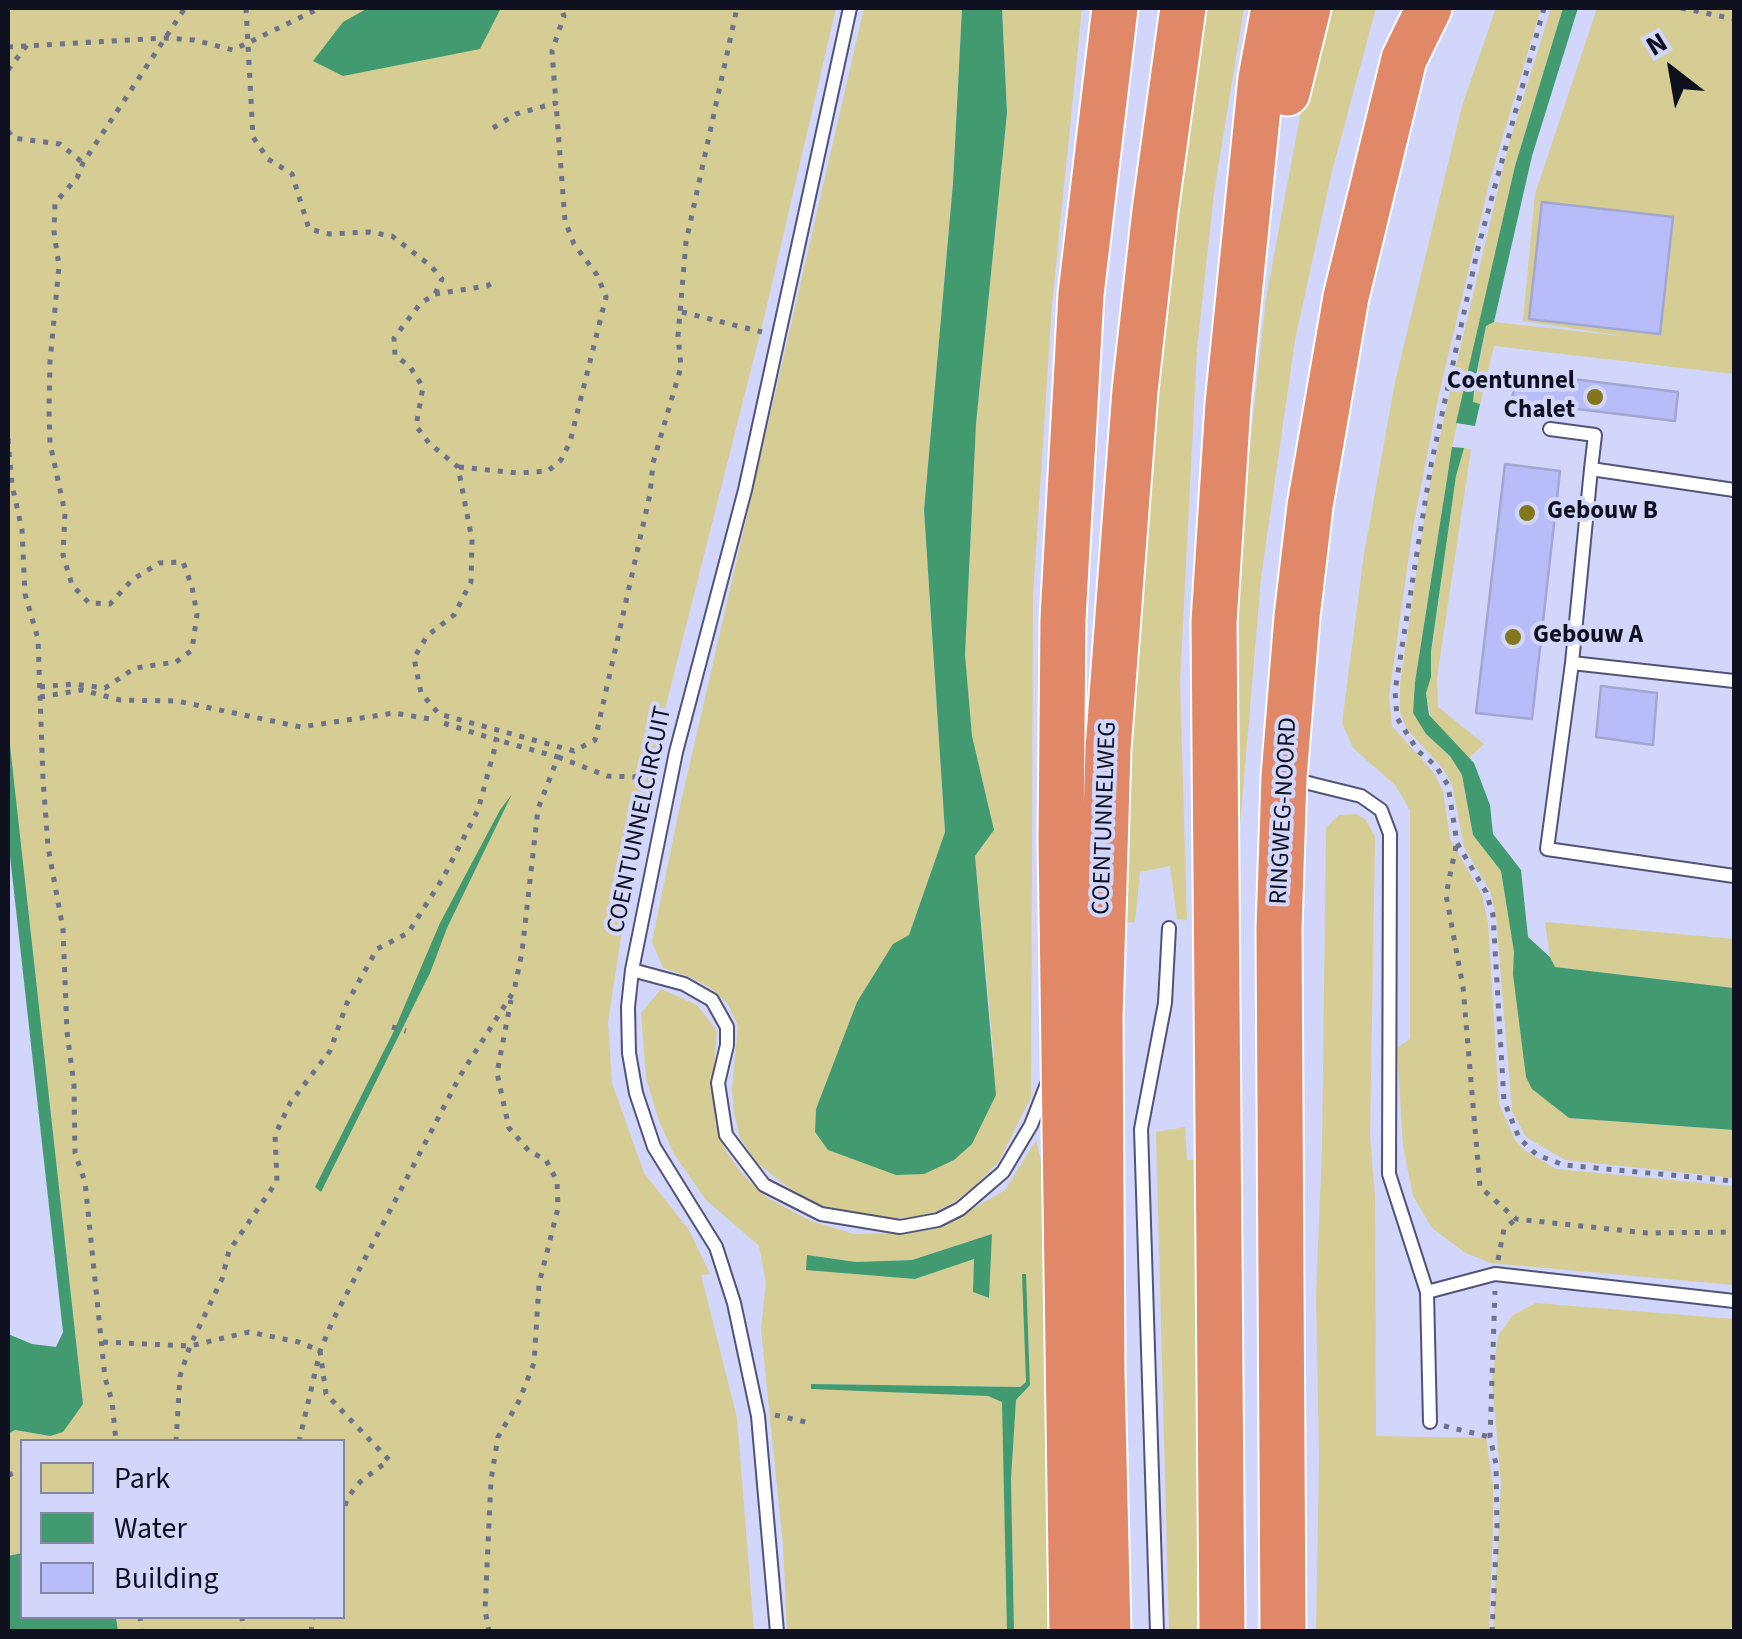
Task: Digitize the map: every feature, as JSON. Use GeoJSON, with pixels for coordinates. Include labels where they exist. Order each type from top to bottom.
{"type":"FeatureCollection","features":[{"type":"Feature","properties":{"kind":"highway"},"geometry":{"type":"LineString","coordinates":[[1072,1632],[1061,821],[1066,544],[1081,294],[1115,8]]}},
{"type":"Feature","properties":{"kind":"highway","name":"COENTUNNELWEG"},"geometry":{"type":"LineString","coordinates":[[1108,1632],[1100,1016],[1108,749],[1135,391],[1154,211],[1183,8]]}},
{"type":"Feature","properties":{"kind":"highway"},"geometry":{"type":"LineString","coordinates":[[1222,1632],[1214,658],[1228,404],[1260,78],[1274,8]]}},
{"type":"Feature","properties":{"kind":"highway"},"geometry":{"type":"LineString","coordinates":[[1228,404],[1274,142],[1308,8]]}},
{"type":"Feature","properties":{"kind":"highway"},"geometry":{"type":"LineString","coordinates":[[1404,60],[1418,8]]}},
{"type":"Feature","properties":{"kind":"highway","name":"RINGWEG-NOORD"},"geometry":{"type":"LineString","coordinates":[[1283,1632],[1278,1077],[1284,777],[1310,506],[1337,343],[1404,60],[1429,8]]}},
{"type":"Feature","properties":{"kind":"lane","name":"COENTUNNELCIRCUIT"},"geometry":{"type":"LineString","coordinates":[[777,1632],[757,1411],[734,1303],[716,1248],[654,1147],[628,1053],[628,1008],[632,970],[676,752],[745,490],[850,8]]}},
{"type":"Feature","properties":{"kind":"lane"},"geometry":{"type":"LineString","coordinates":[[1101,8],[1106,67]]}},
{"type":"Feature","properties":{"kind":"lane"},"geometry":{"type":"LineString","coordinates":[[1550,429],[1595,435],[1572,663],[1547,849],[1734,876]]}},
{"type":"Feature","properties":{"kind":"lane"},"geometry":{"type":"LineString","coordinates":[[1591,470],[1734,490]]}},
{"type":"Feature","properties":{"kind":"lane"},"geometry":{"type":"LineString","coordinates":[[1572,663],[1734,681]]}},
{"type":"Feature","properties":{"kind":"lane"},"geometry":{"type":"LineString","coordinates":[[1284,777],[1360,796],[1381,810],[1390,834],[1389,1174],[1427,1292],[1430,1422]]}},
{"type":"Feature","properties":{"kind":"lane"},"geometry":{"type":"LineString","coordinates":[[1157,1632],[1142,1129],[1165,1003],[1169,928]]}},
{"type":"Feature","properties":{"kind":"lane"},"geometry":{"type":"LineString","coordinates":[[632,970],[684,984],[712,1000],[727,1027],[718,1083],[726,1135],[764,1185],[821,1214],[862,1223],[900,1227],[938,1220],[973,1200],[1003,1172],[1031,1125],[1065,1035]]}},
{"type":"Feature","properties":{"kind":"lane"},"geometry":{"type":"LineString","coordinates":[[1427,1292],[1495,1274],[1734,1302]]}},
{"type":"Feature","properties":{"kind":"path"},"geometry":{"type":"LineString","coordinates":[[40,687],[73,684],[105,688],[135,668],[176,662],[192,650],[197,614],[183,562],[159,563],[132,580],[110,604],[89,603],[72,585],[63,555],[65,513],[50,444],[49,410],[59,266],[55,203],[78,178],[82,163],[185,8]]}},
{"type":"Feature","properties":{"kind":"path"},"geometry":{"type":"LineString","coordinates":[[246,8],[253,137],[268,159],[292,174],[309,229],[329,234],[369,232],[392,236],[442,279],[435,294]]}},
{"type":"Feature","properties":{"kind":"path"},"geometry":{"type":"LineString","coordinates":[[8,46],[165,38],[234,50],[320,8]]}},
{"type":"Feature","properties":{"kind":"path"},"geometry":{"type":"LineString","coordinates":[[496,280],[487,286],[435,294],[420,304],[394,338],[395,355],[410,366],[423,387],[416,426],[429,443],[458,467],[518,473],[548,471],[561,460],[570,442],[606,297],[598,275],[574,244],[565,222],[552,51],[564,16],[561,8]]}},
{"type":"Feature","properties":{"kind":"path"},"geometry":{"type":"LineString","coordinates":[[40,697],[82,690],[120,700],[177,700],[301,727],[394,713],[438,717],[574,751],[596,740],[650,494],[653,462],[681,367],[678,336],[686,242],[736,8]]}},
{"type":"Feature","properties":{"kind":"path"},"geometry":{"type":"LineString","coordinates":[[1544,8],[1478,248],[1431,464],[1396,691],[1397,718],[1418,752],[1448,785],[1457,843],[1446,895],[1463,987],[1480,1187],[1516,1218],[1647,1233],[1734,1232]]}},
{"type":"Feature","properties":{"kind":"path"},"geometry":{"type":"LineString","coordinates":[[1681,8],[1734,19]]}},
{"type":"Feature","properties":{"kind":"path"},"geometry":{"type":"LineString","coordinates":[[8,70],[28,44]]}},
{"type":"Feature","properties":{"kind":"path"},"geometry":{"type":"LineString","coordinates":[[493,128],[516,114],[556,103]]}},
{"type":"Feature","properties":{"kind":"path"},"geometry":{"type":"LineString","coordinates":[[8,131],[13,138],[60,144],[82,163]]}},
{"type":"Feature","properties":{"kind":"path"},"geometry":{"type":"LineString","coordinates":[[682,312],[778,336]]}},
{"type":"Feature","properties":{"kind":"path"},"geometry":{"type":"LineString","coordinates":[[8,439],[12,486],[22,530],[26,594],[38,639],[48,847],[65,961],[75,1153],[84,1182],[105,1378],[112,1400],[116,1439]]}},
{"type":"Feature","properties":{"kind":"path"},"geometry":{"type":"LineString","coordinates":[[458,467],[472,540],[472,582],[454,614],[427,636],[414,658],[421,693],[438,717],[608,776],[634,777],[650,753],[676,752]]}},
{"type":"Feature","properties":{"kind":"path"},"geometry":{"type":"LineString","coordinates":[[176,1439],[180,1376],[190,1346],[222,1279],[229,1251],[277,1182],[274,1135],[290,1103],[330,1051],[348,1003],[377,949],[408,933],[443,878],[478,810],[497,740]]}},
{"type":"Feature","properties":{"kind":"path"},"geometry":{"type":"LineString","coordinates":[[489,1632],[486,1610],[492,1480],[498,1437],[519,1401],[534,1363],[539,1284],[558,1208],[557,1182],[546,1160],[529,1151],[509,1128],[497,1073],[522,952],[538,809],[558,756]]}},
{"type":"Feature","properties":{"kind":"path"},"geometry":{"type":"LineString","coordinates":[[1457,843],[1486,892],[1493,915],[1504,1101],[1519,1138],[1536,1155],[1564,1165],[1734,1181]]}},
{"type":"Feature","properties":{"kind":"path"},"geometry":{"type":"LineString","coordinates":[[300,1439],[320,1350],[368,1248],[460,1076],[514,991]]}},
{"type":"Feature","properties":{"kind":"path"},"geometry":{"type":"LineString","coordinates":[[392,1027],[406,1031]]}},
{"type":"Feature","properties":{"kind":"path"},"geometry":{"type":"LineString","coordinates":[[1492,1632],[1498,1528],[1496,1464],[1490,1437],[1495,1274],[1504,1229],[1516,1218]]}},
{"type":"Feature","properties":{"kind":"path"},"geometry":{"type":"LineString","coordinates":[[103,1342],[190,1346],[249,1332],[320,1350]]}},
{"type":"Feature","properties":{"kind":"path"},"geometry":{"type":"LineString","coordinates":[[320,1350],[326,1394],[388,1460],[360,1482],[345,1505]]}},
{"type":"Feature","properties":{"kind":"path"},"geometry":{"type":"LineString","coordinates":[[757,1411],[806,1422]]}},
{"type":"Feature","properties":{"kind":"path"},"geometry":{"type":"LineString","coordinates":[[1430,1422],[1490,1437]]}},
{"type":"Feature","properties":{"kind":"green space"},"geometry":{"type":"Polygon","coordinates":[[[8,8],[836,8],[764,318],[665,709],[667,730],[622,931],[608,1022],[612,1083],[644,1173],[689,1230],[710,1274],[701,1275],[737,1418],[754,1631],[118,1631],[116,1619],[345,1619],[345,1439],[20,1439],[20,1553],[8,1556],[8,1434],[15,1430],[50,1436],[83,1403],[8,727],[8,8]]]}},
{"type":"Feature","properties":{"kind":"green space"},"geometry":{"type":"Polygon","coordinates":[[[864,8],[962,8],[953,183],[924,510],[945,832],[909,935],[816,1109],[815,1132],[828,1150],[994,1057],[975,856],[994,830],[972,736],[965,655],[976,424],[1007,113],[1002,8],[1082,8],[1052,305],[1033,596],[1031,1097],[999,1161],[975,1186],[929,1215],[894,1219],[860,1217],[803,1199],[757,1163],[740,1138],[734,1112],[732,1089],[738,1026],[728,1004],[712,989],[663,968],[652,942],[864,8]]]}},
{"type":"Feature","properties":{"kind":"green space"},"geometry":{"type":"Polygon","coordinates":[[[1200,8],[1244,8],[1214,193],[1197,349],[1180,682],[1187,920],[1177,919],[1170,866],[1140,872],[1135,922],[1123,923],[1132,663],[1151,403],[1200,8]]]}},
{"type":"Feature","properties":{"kind":"green space"},"geometry":{"type":"Polygon","coordinates":[[[1333,8],[1376,8],[1332,171],[1295,340],[1261,578],[1240,826],[1239,586],[1266,298],[1303,101],[1333,8]]]}},
{"type":"Feature","properties":{"kind":"green space"},"geometry":{"type":"Polygon","coordinates":[[[1496,8],[1541,8],[1490,180],[1439,394],[1413,527],[1389,696],[1392,726],[1434,773],[1443,791],[1450,839],[1482,895],[1488,923],[1499,1104],[1515,1140],[1556,1169],[1734,1186],[1734,1285],[1490,1263],[1464,1252],[1432,1228],[1413,1196],[1403,1146],[1397,1048],[1410,1039],[1410,810],[1395,785],[1353,748],[1342,723],[1364,554],[1395,382],[1462,106],[1496,8]]]}},
{"type":"Feature","properties":{"kind":"green space"},"geometry":{"type":"Polygon","coordinates":[[[1551,8],[1563,8],[1515,166],[1452,447],[1413,713],[1462,775],[1473,835],[1501,871],[1514,952],[1526,1077],[1532,1088],[1569,1118],[1734,1130],[1734,1178],[1565,1160],[1526,1137],[1512,1111],[1496,916],[1490,891],[1464,847],[1452,784],[1407,729],[1400,712],[1400,684],[1428,493],[1445,413],[1508,147],[1551,8]]]}},
{"type":"Feature","properties":{"kind":"green space"},"geometry":{"type":"Polygon","coordinates":[[[1597,8],[1734,8],[1734,374],[1494,346],[1480,404],[1473,402],[1486,325],[1494,322],[1630,337],[1523,321],[1535,194],[1597,8]]]}},
{"type":"Feature","properties":{"kind":"green space"},"geometry":{"type":"Polygon","coordinates":[[[1464,448],[1471,449],[1437,678],[1438,707],[1484,744],[1469,758],[1431,719],[1426,693],[1456,476],[1464,448]]]}},
{"type":"Feature","properties":{"kind":"green space"},"geometry":{"type":"Polygon","coordinates":[[[1356,814],[1366,820],[1375,837],[1370,1136],[1375,1196],[1376,1436],[1486,1438],[1493,1486],[1489,1631],[1316,1631],[1316,1295],[1326,828],[1339,815],[1356,814]]]}},
{"type":"Feature","properties":{"kind":"green space"},"geometry":{"type":"Polygon","coordinates":[[[1545,922],[1734,939],[1734,988],[1555,967],[1545,922]]]}},
{"type":"Feature","properties":{"kind":"green space"},"geometry":{"type":"Polygon","coordinates":[[[661,989],[697,1005],[717,1031],[715,1123],[725,1150],[766,1197],[811,1221],[854,1234],[908,1233],[945,1225],[1005,1190],[1036,1140],[1043,1169],[1057,1631],[1014,1631],[1011,1479],[1016,1400],[1030,1385],[1023,1274],[1026,1382],[1020,1387],[811,1384],[811,1388],[988,1396],[1003,1402],[1007,1631],[787,1631],[783,1545],[761,1330],[766,1283],[759,1246],[706,1200],[674,1154],[646,1078],[641,1013],[661,989]],[[992,1234],[912,1260],[856,1262],[807,1255],[915,1279],[975,1258],[973,1292],[988,1298],[992,1234]]]}},
{"type":"Feature","properties":{"kind":"green space"},"geometry":{"type":"Polygon","coordinates":[[[1185,1127],[1187,1160],[1198,1160],[1197,1631],[1169,1631],[1156,1132],[1185,1127]]]}},
{"type":"Feature","properties":{"kind":"green space"},"geometry":{"type":"Polygon","coordinates":[[[1536,1303],[1734,1319],[1734,1631],[1493,1631],[1501,1483],[1492,1381],[1498,1336],[1513,1315],[1536,1303]]]}},
{"type":"Feature","properties":{"kind":"water"},"geometry":{"type":"Polygon","coordinates":[[[368,8],[501,8],[480,49],[343,76],[313,61],[343,22],[368,8]]]}},
{"type":"Feature","properties":{"kind":"water"},"geometry":{"type":"Polygon","coordinates":[[[962,8],[1002,8],[1007,113],[976,424],[965,655],[972,736],[994,830],[975,856],[996,1095],[972,1144],[954,1160],[924,1174],[896,1175],[828,1150],[815,1132],[816,1109],[857,1002],[893,944],[909,935],[945,832],[924,510],[953,183],[962,8]]]}},
{"type":"Feature","properties":{"kind":"water"},"geometry":{"type":"Polygon","coordinates":[[[1563,8],[1578,8],[1532,156],[1494,322],[1486,326],[1475,381],[1473,402],[1480,404],[1475,426],[1456,423],[1515,166],[1563,8]]]}},
{"type":"Feature","properties":{"kind":"water"},"geometry":{"type":"Polygon","coordinates":[[[1452,447],[1464,448],[1456,476],[1431,652],[1431,677],[1426,693],[1429,715],[1474,763],[1490,805],[1493,834],[1521,870],[1528,937],[1555,967],[1734,988],[1734,1130],[1569,1118],[1532,1089],[1526,1077],[1513,974],[1514,952],[1501,871],[1473,835],[1462,775],[1413,713],[1452,447]]]}},
{"type":"Feature","properties":{"kind":"water"},"geometry":{"type":"Polygon","coordinates":[[[8,727],[83,1404],[63,1432],[50,1436],[15,1430],[8,1434],[8,1334],[32,1344],[56,1347],[63,1332],[8,838],[8,727]]]}},
{"type":"Feature","properties":{"kind":"water"},"geometry":{"type":"Polygon","coordinates":[[[512,794],[447,928],[430,973],[321,1192],[315,1187],[393,1033],[440,923],[512,794]]]}},
{"type":"Feature","properties":{"kind":"water"},"geometry":{"type":"Polygon","coordinates":[[[992,1234],[989,1298],[973,1292],[974,1259],[915,1279],[806,1270],[807,1255],[856,1262],[912,1260],[992,1234]]]}},
{"type":"Feature","properties":{"kind":"water"},"geometry":{"type":"Polygon","coordinates":[[[1022,1274],[1026,1274],[1030,1385],[1016,1400],[1011,1479],[1014,1631],[1007,1632],[1002,1402],[988,1396],[811,1389],[811,1384],[1020,1387],[1026,1382],[1022,1274]]]}},
{"type":"Feature","properties":{"kind":"water"},"geometry":{"type":"Polygon","coordinates":[[[20,1553],[20,1619],[116,1619],[118,1631],[8,1631],[8,1556],[20,1553]]]}},
{"type":"Feature","properties":{"kind":"building"},"geometry":{"type":"Polygon","coordinates":[[[1542,202],[1673,217],[1660,334],[1529,319],[1542,202]]]}},
{"type":"Feature","properties":{"kind":"building","name":"Coentunnel Chalet"},"geometry":{"type":"Polygon","coordinates":[[[1516,372],[1678,392],[1675,421],[1512,401],[1516,372]]]}},
{"type":"Feature","properties":{"kind":"building"},"geometry":{"type":"Polygon","coordinates":[[[1505,464],[1560,471],[1532,719],[1476,713],[1505,464]]]}},
{"type":"Feature","properties":{"kind":"building"},"geometry":{"type":"Polygon","coordinates":[[[1601,686],[1657,693],[1653,745],[1596,737],[1601,686]]]}},
{"type":"Feature","properties":{"kind":"place","name":"Coentunnel Chalet"},"geometry":{"type":"Point","coordinates":[1595,397]}},
{"type":"Feature","properties":{"kind":"place","name":"Gebouw B"},"geometry":{"type":"Point","coordinates":[1527,513]}},
{"type":"Feature","properties":{"kind":"place","name":"Gebouw A"},"geometry":{"type":"Point","coordinates":[1513,637]}}]}
